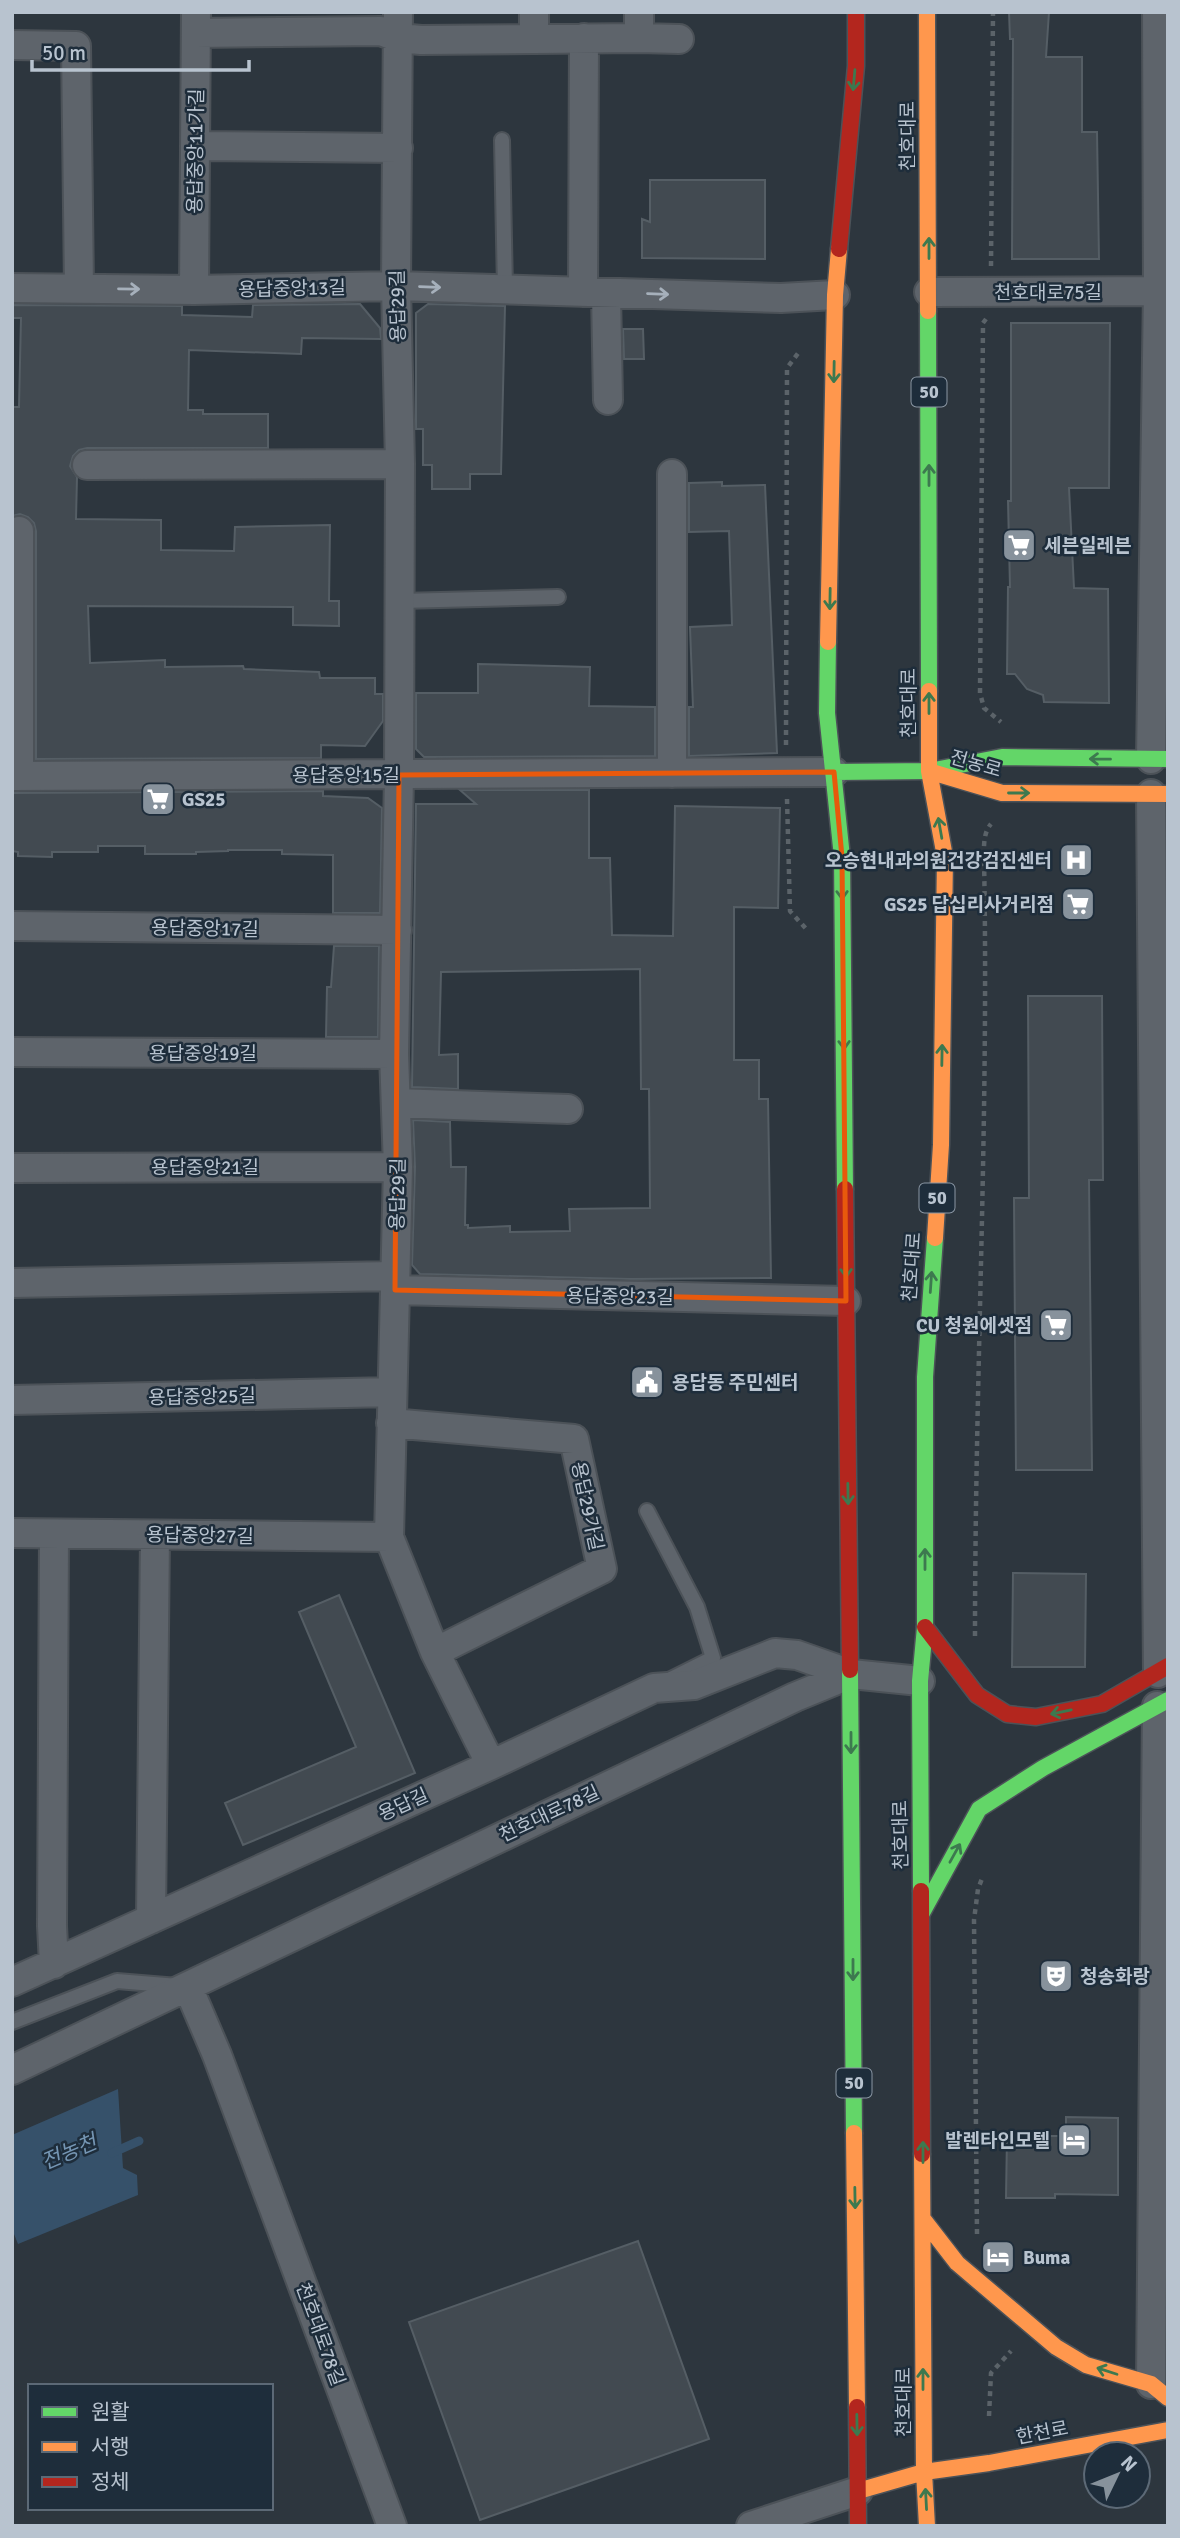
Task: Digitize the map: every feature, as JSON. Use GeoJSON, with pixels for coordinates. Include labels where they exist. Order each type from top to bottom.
{"type":"FeatureCollection","features":[{"type":"Feature","properties":{"kind":"main road","name":"50"},"geometry":{"type":"LineString","coordinates":[[856,12],[856,66],[835,295],[828,713],[842,857],[858,2526]]}},
{"type":"Feature","properties":{"kind":"main road","name":"천호대로"},"geometry":{"type":"LineString","coordinates":[[927,12],[929,771],[945,858],[941,1145],[925,1377],[925,1627],[920,1681],[924,2472],[927,2526]]}},
{"type":"Feature","properties":{"kind":"main road","name":"전농로"},"geometry":{"type":"LineString","coordinates":[[929,771],[1002,757],[1159,759]]}},
{"type":"Feature","properties":{"kind":"main road","name":"전농로"},"geometry":{"type":"LineString","coordinates":[[929,771],[1002,793],[1159,794]]}},
{"type":"Feature","properties":{"kind":"main road","name":"용답중앙15길"},"geometry":{"type":"LineString","coordinates":[[834,772],[929,771]]}},
{"type":"Feature","properties":{"kind":"main road"},"geometry":{"type":"LineString","coordinates":[[925,1627],[977,1695],[1007,1714],[1036,1717],[1102,1703],[1163,1670]]}},
{"type":"Feature","properties":{"kind":"main road"},"geometry":{"type":"LineString","coordinates":[[1102,1703],[1114,1730]]}},
{"type":"Feature","properties":{"kind":"main road"},"geometry":{"type":"LineString","coordinates":[[922,1913],[979,1809],[1043,1768],[1163,1703]]}},
{"type":"Feature","properties":{"kind":"main road"},"geometry":{"type":"LineString","coordinates":[[923,2219],[957,2263],[1056,2347],[1086,2365],[1160,2391]]}},
{"type":"Feature","properties":{"kind":"main road","name":"한천로"},"geometry":{"type":"LineString","coordinates":[[924,2472],[989,2463],[1168,2430]]}},
{"type":"Feature","properties":{"kind":"main road"},"geometry":{"type":"LineString","coordinates":[[858,2491],[924,2472]]}},
{"type":"Feature","properties":{"kind":"street"},"geometry":{"type":"LineString","coordinates":[[1157,12],[1163,291],[1159,759]]}},
{"type":"Feature","properties":{"kind":"street"},"geometry":{"type":"LineString","coordinates":[[196,23],[381,31],[399,25],[421,40],[534,26],[584,38],[639,25],[678,39]]}},
{"type":"Feature","properties":{"kind":"street","name":"용답중앙11가길"},"geometry":{"type":"LineString","coordinates":[[194,290],[196,23]]}},
{"type":"Feature","properties":{"kind":"street","name":"용답29길"},"geometry":{"type":"LineString","coordinates":[[399,25],[396,286],[400,601],[394,1054],[398,1167],[389,1537],[435,1652],[491,1765]]}},
{"type":"Feature","properties":{"kind":"street"},"geometry":{"type":"LineString","coordinates":[[584,38],[595,292],[608,400]]}},
{"type":"Feature","properties":{"kind":"street"},"geometry":{"type":"LineString","coordinates":[[12,45],[76,46],[79,288]]}},
{"type":"Feature","properties":{"kind":"street"},"geometry":{"type":"LineString","coordinates":[[195,146],[398,148]]}},
{"type":"Feature","properties":{"kind":"street","name":"용답중앙13길"},"geometry":{"type":"LineString","coordinates":[[12,288],[194,290],[396,286],[780,298],[835,295]]}},
{"type":"Feature","properties":{"kind":"street","name":"천호대로75길"},"geometry":{"type":"LineString","coordinates":[[929,292],[1163,291]]}},
{"type":"Feature","properties":{"kind":"street"},"geometry":{"type":"LineString","coordinates":[[87,465],[400,464]]}},
{"type":"Feature","properties":{"kind":"street"},"geometry":{"type":"LineString","coordinates":[[672,474],[672,773]]}},
{"type":"Feature","properties":{"kind":"street","name":"용답중앙15길"},"geometry":{"type":"LineString","coordinates":[[19,531],[15,776],[834,772]]}},
{"type":"Feature","properties":{"kind":"street"},"geometry":{"type":"LineString","coordinates":[[1159,794],[1163,1670]]}},
{"type":"Feature","properties":{"kind":"street","name":"용답중앙17길"},"geometry":{"type":"LineString","coordinates":[[12,926],[397,930]]}},
{"type":"Feature","properties":{"kind":"street","name":"용답중앙19길"},"geometry":{"type":"LineString","coordinates":[[12,1052],[394,1054]]}},
{"type":"Feature","properties":{"kind":"street"},"geometry":{"type":"LineString","coordinates":[[396,1103],[568,1109]]}},
{"type":"Feature","properties":{"kind":"street","name":"용답중앙21길"},"geometry":{"type":"LineString","coordinates":[[12,1168],[398,1167]]}},
{"type":"Feature","properties":{"kind":"street","name":"용답중앙23길"},"geometry":{"type":"LineString","coordinates":[[12,1283],[395,1283],[846,1301]]}},
{"type":"Feature","properties":{"kind":"street","name":"용답중앙25길"},"geometry":{"type":"LineString","coordinates":[[12,1400],[392,1392]]}},
{"type":"Feature","properties":{"kind":"street","name":"용답29가길"},"geometry":{"type":"LineString","coordinates":[[391,1423],[574,1440],[602,1569],[435,1652]]}},
{"type":"Feature","properties":{"kind":"street","name":"용답중앙27길"},"geometry":{"type":"LineString","coordinates":[[12,1533],[389,1537]]}},
{"type":"Feature","properties":{"kind":"street"},"geometry":{"type":"LineString","coordinates":[[54,1534],[54,1964]]}},
{"type":"Feature","properties":{"kind":"street"},"geometry":{"type":"LineString","coordinates":[[151,1919],[155,1535]]}},
{"type":"Feature","properties":{"kind":"street"},"geometry":{"type":"LineString","coordinates":[[654,1688],[694,1685],[775,1653],[797,1655],[851,1674]]}},
{"type":"Feature","properties":{"kind":"street","name":"천호대로78길"},"geometry":{"type":"LineString","coordinates":[[12,2070],[795,1697],[851,1674],[920,1681]]}},
{"type":"Feature","properties":{"kind":"street","name":"용답길"},"geometry":{"type":"LineString","coordinates":[[12,1982],[491,1765],[654,1688]]}},
{"type":"Feature","properties":{"kind":"street"},"geometry":{"type":"LineString","coordinates":[[1160,2391],[1163,1703]]}},
{"type":"Feature","properties":{"kind":"street","name":"천호대로78길"},"geometry":{"type":"LineString","coordinates":[[188,1987],[216,2055],[392,2526]]}},
{"type":"Feature","properties":{"kind":"street"},"geometry":{"type":"LineString","coordinates":[[751,2526],[858,2491]]}},
{"type":"Feature","properties":{"kind":"lane"},"geometry":{"type":"LineString","coordinates":[[502,140],[505,289]]}},
{"type":"Feature","properties":{"kind":"lane"},"geometry":{"type":"LineString","coordinates":[[400,601],[558,597]]}},
{"type":"Feature","properties":{"kind":"lane"},"geometry":{"type":"LineString","coordinates":[[647,1511],[697,1607],[712,1658],[654,1688]]}},
{"type":"Feature","properties":{"kind":"lane"},"geometry":{"type":"LineString","coordinates":[[12,2022],[117,1981],[188,1987]]}},
{"type":"Feature","properties":{"kind":"path"},"geometry":{"type":"LineString","coordinates":[[991,271],[993,12]]}},
{"type":"Feature","properties":{"kind":"path"},"geometry":{"type":"LineString","coordinates":[[993,315],[983,323],[980,693],[984,708],[1001,722]]}},
{"type":"Feature","properties":{"kind":"path"},"geometry":{"type":"LineString","coordinates":[[787,368],[786,772],[790,911]]}},
{"type":"Feature","properties":{"kind":"path"},"geometry":{"type":"LineString","coordinates":[[977,1646],[977,1379],[985,1158],[984,858],[988,828],[994,821]]}},
{"type":"Feature","properties":{"kind":"path"},"geometry":{"type":"LineString","coordinates":[[977,2242],[974,1920],[978,1889],[988,1864]]}},
{"type":"Feature","properties":{"kind":"path"},"geometry":{"type":"LineString","coordinates":[[989,2416],[991,2373],[1014,2348]]}},
{"type":"Feature","properties":{"kind":"highlighted area"},"geometry":{"type":"Polygon","coordinates":[[[834,772],[842,857],[846,1301],[395,1290],[399,775],[834,772]]]}},
{"type":"Feature","properties":{"kind":"water"},"geometry":{"type":"Polygon","coordinates":[[[118,2089],[123,2168],[137,2175],[138,2195],[18,2244],[12,2229],[12,2135],[118,2089]]]}},
{"type":"Feature","properties":{"kind":"building"},"geometry":{"type":"Polygon","coordinates":[[[1009,12],[1049,12],[1046,57],[1082,57],[1082,132],[1097,132],[1099,259],[1012,259],[1013,39],[1010,39],[1009,12]]]}},
{"type":"Feature","properties":{"kind":"building"},"geometry":{"type":"Polygon","coordinates":[[[650,180],[765,180],[765,259],[642,258],[642,219],[650,222],[650,180]]]}},
{"type":"Feature","properties":{"kind":"building"},"geometry":{"type":"Polygon","coordinates":[[[360,304],[380,328],[381,339],[302,338],[301,354],[189,350],[188,410],[203,410],[203,414],[268,414],[268,448],[87,448],[79,450],[73,456],[70,466],[77,477],[76,519],[161,520],[161,550],[234,551],[235,527],[330,525],[329,601],[339,601],[339,626],[293,625],[293,607],[88,606],[90,663],[165,660],[165,667],[243,666],[244,669],[319,672],[320,678],[375,678],[375,694],[383,694],[383,721],[365,746],[321,745],[321,758],[36,759],[36,531],[34,523],[28,517],[20,514],[12,516],[12,407],[19,407],[21,318],[13,318],[13,305],[182,306],[182,315],[252,317],[253,305],[360,304]]]}},
{"type":"Feature","properties":{"kind":"building"},"geometry":{"type":"Polygon","coordinates":[[[428,304],[505,306],[501,474],[470,474],[470,489],[432,489],[432,465],[423,465],[423,429],[416,429],[416,313],[428,304]]]}},
{"type":"Feature","properties":{"kind":"building"},"geometry":{"type":"Polygon","coordinates":[[[1011,323],[1110,323],[1109,488],[1069,488],[1074,588],[1108,589],[1109,703],[1044,702],[1043,695],[1027,689],[1015,674],[1007,674],[1011,323]]]}},
{"type":"Feature","properties":{"kind":"building"},"geometry":{"type":"Polygon","coordinates":[[[623,329],[643,329],[644,359],[624,359],[623,329]]]}},
{"type":"Feature","properties":{"kind":"building"},"geometry":{"type":"Polygon","coordinates":[[[722,482],[722,486],[765,485],[777,753],[689,756],[689,707],[693,707],[690,627],[732,625],[729,531],[689,532],[689,483],[722,482]]]}},
{"type":"Feature","properties":{"kind":"building"},"geometry":{"type":"Polygon","coordinates":[[[478,664],[590,667],[589,706],[655,707],[655,756],[424,757],[416,749],[416,693],[478,693],[478,664]]]}},
{"type":"Feature","properties":{"kind":"building"},"geometry":{"type":"Polygon","coordinates":[[[460,790],[589,790],[589,858],[610,858],[612,935],[673,936],[675,806],[780,808],[778,908],[734,907],[734,1060],[759,1060],[759,1099],[768,1099],[771,1278],[630,1279],[420,1274],[412,1265],[415,1167],[413,1120],[450,1122],[451,1167],[466,1167],[465,1225],[468,1225],[468,1228],[510,1226],[510,1232],[570,1231],[569,1209],[650,1208],[649,1089],[641,1089],[640,969],[441,972],[439,1055],[458,1054],[458,1089],[412,1087],[416,804],[476,804],[460,790]]]}},
{"type":"Feature","properties":{"kind":"building"},"geometry":{"type":"Polygon","coordinates":[[[323,791],[323,796],[368,798],[382,808],[380,913],[333,913],[333,855],[282,854],[282,850],[145,854],[145,846],[98,846],[98,852],[52,852],[52,857],[18,856],[18,852],[12,851],[12,793],[323,791]]]}},
{"type":"Feature","properties":{"kind":"building"},"geometry":{"type":"Polygon","coordinates":[[[334,946],[379,946],[378,1037],[326,1037],[327,987],[331,987],[334,946]]]}},
{"type":"Feature","properties":{"kind":"building"},"geometry":{"type":"Polygon","coordinates":[[[1028,996],[1102,996],[1103,1180],[1089,1180],[1092,1470],[1016,1470],[1014,1198],[1029,1198],[1028,996]]]}},
{"type":"Feature","properties":{"kind":"building"},"geometry":{"type":"Polygon","coordinates":[[[1013,1573],[1086,1574],[1085,1667],[1012,1667],[1013,1573]]]}},
{"type":"Feature","properties":{"kind":"building"},"geometry":{"type":"Polygon","coordinates":[[[339,1595],[415,1773],[243,1845],[225,1803],[356,1747],[299,1612],[339,1595]]]}},
{"type":"Feature","properties":{"kind":"building"},"geometry":{"type":"Polygon","coordinates":[[[1066,2117],[1118,2118],[1118,2195],[1055,2194],[1055,2198],[1006,2198],[1007,2136],[1066,2136],[1066,2117]]]}},
{"type":"Feature","properties":{"kind":"building"},"geometry":{"type":"Polygon","coordinates":[[[638,2241],[709,2439],[480,2520],[409,2322],[638,2241]]]}},
{"type":"Feature","properties":{"kind":"waterway","name":"전농천"},"geometry":{"type":"LineString","coordinates":[[112,2153],[139,2141]]}},
{"type":"Feature","properties":{"kind":"traffic: fast"},"geometry":{"type":"LineString","coordinates":[[928,311],[929,691]]}},
{"type":"Feature","properties":{"kind":"traffic: fast"},"geometry":{"type":"LineString","coordinates":[[828,642],[827,713],[842,857],[845,1189]]}},
{"type":"Feature","properties":{"kind":"traffic: fast"},"geometry":{"type":"LineString","coordinates":[[834,772],[929,771],[1002,757],[1168,759]]}},
{"type":"Feature","properties":{"kind":"traffic: fast"},"geometry":{"type":"LineString","coordinates":[[921,1891],[920,1681],[925,1627],[925,1377],[935,1238]]}},
{"type":"Feature","properties":{"kind":"traffic: fast"},"geometry":{"type":"LineString","coordinates":[[850,1670],[854,2133]]}},
{"type":"Feature","properties":{"kind":"traffic: fast"},"geometry":{"type":"LineString","coordinates":[[922,1913],[979,1809],[1043,1768],[1168,1700]]}},
{"type":"Feature","properties":{"kind":"traffic: slow"},"geometry":{"type":"LineString","coordinates":[[927,12],[928,311]]}},
{"type":"Feature","properties":{"kind":"traffic: slow"},"geometry":{"type":"LineString","coordinates":[[828,642],[835,295],[839,249]]}},
{"type":"Feature","properties":{"kind":"traffic: slow"},"geometry":{"type":"LineString","coordinates":[[929,691],[929,771],[945,857],[941,1145],[935,1238]]}},
{"type":"Feature","properties":{"kind":"traffic: slow"},"geometry":{"type":"LineString","coordinates":[[935,773],[1002,793],[1168,794]]}},
{"type":"Feature","properties":{"kind":"traffic: slow"},"geometry":{"type":"LineString","coordinates":[[854,2133],[857,2407]]}},
{"type":"Feature","properties":{"kind":"traffic: slow"},"geometry":{"type":"LineString","coordinates":[[922,2154],[924,2472],[927,2526]]}},
{"type":"Feature","properties":{"kind":"traffic: slow"},"geometry":{"type":"LineString","coordinates":[[923,2219],[957,2263],[1056,2347],[1086,2365],[1151,2384],[1168,2398]]}},
{"type":"Feature","properties":{"kind":"traffic: slow"},"geometry":{"type":"LineString","coordinates":[[858,2491],[924,2472],[989,2463],[1168,2430]]}},
{"type":"Feature","properties":{"kind":"traffic: jam"},"geometry":{"type":"LineString","coordinates":[[839,249],[856,66],[856,12]]}},
{"type":"Feature","properties":{"kind":"traffic: jam"},"geometry":{"type":"LineString","coordinates":[[845,1189],[850,1670]]}},
{"type":"Feature","properties":{"kind":"traffic: jam"},"geometry":{"type":"LineString","coordinates":[[925,1627],[977,1695],[1007,1714],[1036,1717],[1102,1704],[1168,1666]]}},
{"type":"Feature","properties":{"kind":"traffic: jam"},"geometry":{"type":"LineString","coordinates":[[921,1891],[922,2154]]}},
{"type":"Feature","properties":{"kind":"traffic: jam"},"geometry":{"type":"LineString","coordinates":[[857,2407],[858,2526]]}},
{"type":"Feature","properties":{"kind":"place","name":"세븐일레븐"},"geometry":{"type":"Point","coordinates":[1019,545]}},
{"type":"Feature","properties":{"kind":"place","name":"GS25"},"geometry":{"type":"Point","coordinates":[158,799]}},
{"type":"Feature","properties":{"kind":"place","name":"오승현내과의원건강검진센터"},"geometry":{"type":"Point","coordinates":[1076,860]}},
{"type":"Feature","properties":{"kind":"place","name":"GS25 답십리사거리점"},"geometry":{"type":"Point","coordinates":[1078,904]}},
{"type":"Feature","properties":{"kind":"place","name":"CU 청원에셋점"},"geometry":{"type":"Point","coordinates":[1056,1325]}},
{"type":"Feature","properties":{"kind":"place","name":"용답동 주민센터"},"geometry":{"type":"Point","coordinates":[647,1382]}},
{"type":"Feature","properties":{"kind":"place","name":"청송화랑"},"geometry":{"type":"Point","coordinates":[1056,1976]}},
{"type":"Feature","properties":{"kind":"place","name":"발렌타인모텔"},"geometry":{"type":"Point","coordinates":[1074,2140]}},
{"type":"Feature","properties":{"kind":"place","name":"Buma"},"geometry":{"type":"Point","coordinates":[998,2257]}}]}
